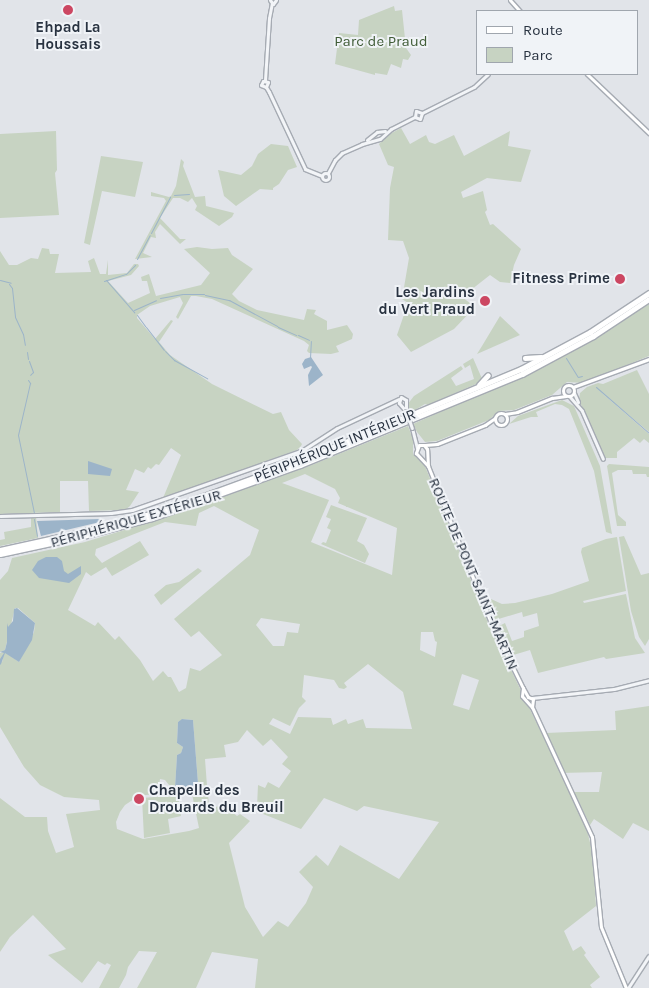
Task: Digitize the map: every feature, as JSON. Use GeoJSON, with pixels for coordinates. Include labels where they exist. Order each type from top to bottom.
{"type":"FeatureCollection","features":[{"type":"Feature","properties":{"kind":"highway","name":"PÉRIPHÉRIQUE INTÉRIEUR"},"geometry":{"type":"LineString","coordinates":[[0,550],[112,524],[198,498],[287,466],[466,393],[560,350],[601,326],[649,293]]}},
{"type":"Feature","properties":{"kind":"highway","name":"PÉRIPHÉRIQUE EXTÉRIEUR"},"geometry":{"type":"LineString","coordinates":[[0,554],[83,536],[152,518],[300,465],[522,374],[593,336],[649,299]]}},
{"type":"Feature","properties":{"kind":"highway"},"geometry":{"type":"LineString","coordinates":[[525,358],[538,358],[560,350]]}},
{"type":"Feature","properties":{"kind":"highway"},"geometry":{"type":"LineString","coordinates":[[466,393],[484,382],[488,376]]}},
{"type":"Feature","properties":{"kind":"main road"},"geometry":{"type":"LineString","coordinates":[[510,0],[519,10]]}},
{"type":"Feature","properties":{"kind":"main road"},"geometry":{"type":"LineString","coordinates":[[589,75],[649,133]]}},
{"type":"Feature","properties":{"kind":"main road"},"geometry":{"type":"LineString","coordinates":[[420,456],[438,444],[485,425],[503,424],[507,418],[517,412],[558,395],[567,386],[573,387],[589,383],[649,359]]}},
{"type":"Feature","properties":{"kind":"main road"},"geometry":{"type":"LineString","coordinates":[[552,398],[568,396],[589,383]]}},
{"type":"Feature","properties":{"kind":"main road"},"geometry":{"type":"LineString","coordinates":[[573,387],[575,393]]}},
{"type":"Feature","properties":{"kind":"main road"},"geometry":{"type":"LineString","coordinates":[[564,390],[568,396]]}},
{"type":"Feature","properties":{"kind":"main road"},"geometry":{"type":"LineString","coordinates":[[485,425],[495,418],[498,413],[517,412]]}},
{"type":"Feature","properties":{"kind":"main road"},"geometry":{"type":"LineString","coordinates":[[505,414],[507,418]]}},
{"type":"Feature","properties":{"kind":"main road"},"geometry":{"type":"LineString","coordinates":[[495,418],[497,423]]}},
{"type":"Feature","properties":{"kind":"main road"},"geometry":{"type":"LineString","coordinates":[[416,448],[424,445],[438,444]]}},
{"type":"Feature","properties":{"kind":"main road"},"geometry":{"type":"LineString","coordinates":[[424,445],[428,466]]}},
{"type":"Feature","properties":{"kind":"main road","name":"ROUTE DE PONT SAINT-MARTIN"},"geometry":{"type":"LineString","coordinates":[[416,448],[416,453],[428,466],[492,625],[524,691],[522,696],[532,703]]}},
{"type":"Feature","properties":{"kind":"main road"},"geometry":{"type":"LineString","coordinates":[[524,691],[532,703],[592,837],[602,931],[626,987]]}},
{"type":"Feature","properties":{"kind":"street"},"geometry":{"type":"LineString","coordinates":[[276,0],[271,2],[269,18],[265,80],[268,83],[266,87],[297,156],[305,169],[322,176],[324,180],[328,180],[330,177],[328,173]]}},
{"type":"Feature","properties":{"kind":"street"},"geometry":{"type":"LineString","coordinates":[[322,176],[328,173],[339,156],[415,117],[420,119],[422,113],[474,87],[487,75]]}},
{"type":"Feature","properties":{"kind":"street"},"geometry":{"type":"LineString","coordinates":[[375,137],[380,139],[381,134]]}},
{"type":"Feature","properties":{"kind":"street"},"geometry":{"type":"LineString","coordinates":[[575,393],[578,405],[603,459]]}},
{"type":"Feature","properties":{"kind":"street"},"geometry":{"type":"LineString","coordinates":[[568,396],[578,405]]}},
{"type":"Feature","properties":{"kind":"street"},"geometry":{"type":"LineString","coordinates":[[0,516],[111,513],[138,509],[303,450],[337,428],[405,398],[403,405]]}},
{"type":"Feature","properties":{"kind":"street"},"geometry":{"type":"LineString","coordinates":[[399,400],[406,411],[415,434],[424,445]]}},
{"type":"Feature","properties":{"kind":"street"},"geometry":{"type":"LineString","coordinates":[[389,406],[403,405]]}},
{"type":"Feature","properties":{"kind":"street"},"geometry":{"type":"LineString","coordinates":[[415,434],[416,448]]}},
{"type":"Feature","properties":{"kind":"street"},"geometry":{"type":"LineString","coordinates":[[532,703],[540,696],[614,689],[649,680]]}},
{"type":"Feature","properties":{"kind":"street"},"geometry":{"type":"LineString","coordinates":[[626,987],[649,956]]}},
{"type":"Feature","properties":{"kind":"green space","name":"Parc de Praud"},"geometry":{"type":"Polygon","coordinates":[[[394,6],[395,11],[402,10],[406,48],[411,55],[408,60],[403,59],[401,68],[391,64],[387,75],[375,73],[375,75],[335,64],[339,33],[358,35],[359,20],[394,6]]]}},
{"type":"Feature","properties":{"kind":"green space"},"geometry":{"type":"Polygon","coordinates":[[[401,128],[410,144],[426,135],[429,142],[435,144],[454,135],[464,156],[510,131],[508,146],[531,150],[521,182],[487,178],[461,192],[463,198],[483,191],[487,210],[485,212],[490,225],[493,224],[521,249],[514,265],[510,283],[500,282],[490,275],[462,297],[475,307],[454,329],[411,352],[397,335],[408,303],[402,299],[409,258],[403,241],[388,240],[390,188],[394,167],[388,165],[379,144],[388,135],[401,128]]]}},
{"type":"Feature","properties":{"kind":"green space"},"geometry":{"type":"Polygon","coordinates":[[[56,131],[57,170],[55,173],[59,215],[0,218],[0,134],[56,131]]]}},
{"type":"Feature","properties":{"kind":"green space"},"geometry":{"type":"Polygon","coordinates":[[[271,144],[288,146],[297,167],[288,170],[273,190],[260,189],[236,206],[224,196],[218,170],[241,175],[252,166],[258,154],[271,144]]]}},
{"type":"Feature","properties":{"kind":"green space"},"geometry":{"type":"Polygon","coordinates":[[[101,156],[143,162],[135,197],[102,191],[90,245],[84,243],[101,156]]]}},
{"type":"Feature","properties":{"kind":"green space"},"geometry":{"type":"Polygon","coordinates":[[[181,159],[184,162],[183,166],[195,197],[205,196],[206,206],[234,213],[232,217],[219,226],[195,210],[197,206],[192,198],[188,202],[180,198],[173,198],[160,218],[180,239],[186,239],[180,244],[160,224],[155,232],[156,238],[151,237],[143,253],[152,257],[135,259],[166,201],[164,198],[151,196],[151,192],[171,196],[176,186],[181,159]]]}},
{"type":"Feature","properties":{"kind":"green space"},"geometry":{"type":"Polygon","coordinates":[[[197,247],[212,249],[228,248],[232,255],[253,269],[232,294],[239,301],[257,310],[304,320],[307,309],[316,310],[314,314],[327,321],[327,330],[347,325],[353,334],[352,339],[336,346],[339,352],[331,354],[309,353],[307,351],[309,345],[304,341],[212,299],[196,296],[191,296],[178,319],[176,317],[183,303],[180,297],[150,306],[137,315],[137,318],[155,339],[171,320],[173,321],[159,342],[170,355],[212,384],[273,414],[281,412],[289,430],[302,444],[301,446],[297,450],[163,498],[181,455],[171,448],[159,465],[156,464],[151,469],[148,467],[144,473],[135,469],[126,490],[139,492],[125,510],[89,511],[88,481],[60,481],[60,512],[0,514],[0,251],[9,265],[17,265],[31,258],[38,259],[42,248],[49,249],[50,254],[59,254],[55,273],[91,272],[88,261],[94,258],[100,274],[106,274],[108,260],[108,275],[127,273],[134,264],[138,264],[139,266],[131,275],[108,281],[128,303],[150,293],[147,281],[142,281],[141,277],[149,274],[156,296],[201,285],[210,273],[184,249],[197,247]]]}},
{"type":"Feature","properties":{"kind":"green space"},"geometry":{"type":"Polygon","coordinates":[[[649,304],[649,356],[583,383],[567,382],[552,395],[514,410],[499,411],[489,420],[437,441],[425,442],[417,432],[413,424],[555,361],[649,304]]]}},
{"type":"Feature","properties":{"kind":"green space"},"geometry":{"type":"Polygon","coordinates":[[[500,316],[520,335],[477,354],[482,346],[500,316]]]}},
{"type":"Feature","properties":{"kind":"green space"},"geometry":{"type":"Polygon","coordinates":[[[473,358],[483,381],[428,405],[425,404],[410,413],[407,405],[414,396],[461,366],[463,369],[451,378],[456,386],[474,379],[470,365],[465,368],[463,364],[473,358]]]}},
{"type":"Feature","properties":{"kind":"green space"},"geometry":{"type":"Polygon","coordinates":[[[637,370],[649,394],[649,432],[595,387],[649,434],[649,443],[644,439],[640,443],[634,438],[617,452],[617,458],[605,458],[579,400],[580,393],[587,387],[598,383],[603,384],[637,370]]]}},
{"type":"Feature","properties":{"kind":"green space"},"geometry":{"type":"Polygon","coordinates":[[[562,400],[574,406],[600,466],[612,534],[606,532],[594,471],[569,409],[555,404],[536,412],[538,417],[531,417],[509,424],[518,416],[562,400]]]}},
{"type":"Feature","properties":{"kind":"green space"},"geometry":{"type":"Polygon","coordinates":[[[408,426],[413,439],[413,454],[425,466],[487,620],[552,755],[557,755],[546,733],[616,730],[615,711],[649,706],[649,831],[633,823],[623,839],[594,819],[590,825],[574,792],[599,792],[602,772],[560,773],[587,830],[593,855],[596,906],[564,931],[573,951],[581,946],[586,953],[584,955],[600,977],[590,985],[592,988],[255,988],[258,959],[212,952],[196,988],[137,988],[157,952],[139,951],[128,967],[119,988],[99,988],[111,965],[107,963],[105,965],[98,961],[82,983],[48,955],[66,949],[33,915],[10,937],[0,952],[0,798],[25,817],[47,817],[48,831],[56,853],[74,847],[66,814],[100,810],[99,800],[64,797],[40,785],[24,767],[0,727],[0,661],[2,662],[3,658],[0,659],[0,653],[5,652],[19,662],[34,632],[35,623],[18,608],[15,608],[5,650],[0,652],[0,580],[8,571],[12,558],[85,542],[167,517],[309,466],[408,426]],[[305,474],[282,483],[329,500],[311,542],[392,575],[397,528],[338,503],[340,498],[335,489],[305,474]],[[214,506],[199,513],[196,526],[165,522],[96,549],[95,555],[102,563],[140,541],[149,555],[112,576],[106,567],[91,576],[86,572],[68,610],[95,626],[98,622],[115,640],[119,636],[140,660],[153,681],[163,671],[168,677],[171,677],[179,692],[186,688],[190,668],[200,671],[222,655],[199,631],[191,637],[174,619],[250,555],[259,530],[214,506]],[[261,618],[256,625],[273,646],[284,646],[287,632],[298,633],[300,624],[261,618]],[[421,632],[420,650],[435,657],[437,642],[433,632],[421,632]],[[368,664],[344,683],[347,687],[344,689],[339,688],[334,680],[304,675],[302,697],[306,701],[299,708],[290,726],[273,718],[269,724],[290,734],[298,717],[331,718],[333,725],[346,719],[348,724],[363,719],[366,728],[412,729],[403,692],[368,664]],[[462,674],[453,705],[469,710],[479,680],[462,674]],[[183,719],[178,722],[177,743],[183,747],[181,753],[177,755],[175,788],[173,790],[165,780],[160,779],[158,794],[134,796],[134,799],[125,805],[120,812],[116,822],[117,829],[143,839],[189,831],[199,828],[192,794],[208,792],[209,809],[229,803],[230,805],[227,808],[237,816],[240,814],[250,821],[229,843],[245,907],[263,937],[278,921],[288,927],[306,903],[313,887],[299,872],[316,855],[328,866],[340,845],[399,879],[439,822],[364,806],[357,811],[324,798],[301,829],[258,812],[260,809],[257,807],[258,785],[265,788],[268,782],[279,788],[291,771],[282,764],[288,757],[271,739],[263,746],[247,730],[238,742],[224,745],[226,757],[205,759],[207,786],[198,783],[193,720],[183,719]]]}},
{"type":"Feature","properties":{"kind":"green space"},"geometry":{"type":"Polygon","coordinates":[[[609,464],[649,467],[649,477],[646,474],[633,474],[632,470],[618,470],[612,473],[618,515],[626,522],[626,526],[617,526],[607,466],[609,464]]]}},
{"type":"Feature","properties":{"kind":"green space"},"geometry":{"type":"Polygon","coordinates":[[[331,505],[367,518],[357,541],[364,545],[369,554],[365,563],[321,544],[323,542],[326,543],[331,530],[327,528],[331,519],[326,517],[331,505]]]}},
{"type":"Feature","properties":{"kind":"green space"},"geometry":{"type":"Polygon","coordinates":[[[36,517],[38,538],[0,546],[0,540],[5,539],[4,532],[31,527],[31,518],[36,517]]]}},
{"type":"Feature","properties":{"kind":"green space"},"geometry":{"type":"Polygon","coordinates":[[[624,536],[641,575],[649,573],[649,639],[645,646],[639,637],[631,611],[619,537],[624,536]]]}},
{"type":"Feature","properties":{"kind":"green space"},"geometry":{"type":"Polygon","coordinates":[[[617,537],[626,591],[583,601],[584,603],[626,594],[635,638],[645,653],[606,659],[604,657],[538,673],[530,650],[510,656],[495,628],[505,623],[512,641],[524,637],[524,631],[539,626],[537,613],[523,617],[522,612],[492,621],[484,602],[491,599],[502,604],[515,603],[552,594],[589,581],[581,552],[582,548],[617,537]]]}},
{"type":"Feature","properties":{"kind":"green space"},"geometry":{"type":"Polygon","coordinates":[[[198,568],[202,571],[161,605],[154,595],[166,585],[179,582],[198,568]]]}},
{"type":"Feature","properties":{"kind":"green space"},"geometry":{"type":"Polygon","coordinates":[[[178,795],[181,816],[168,819],[170,833],[144,838],[142,798],[178,795]]]}},
{"type":"Feature","properties":{"kind":"water"},"geometry":{"type":"Polygon","coordinates":[[[311,357],[323,375],[309,386],[308,375],[312,367],[304,369],[302,364],[305,359],[311,357]]]}},
{"type":"Feature","properties":{"kind":"water"},"geometry":{"type":"Polygon","coordinates":[[[88,461],[112,469],[110,476],[88,474],[88,461]]]}},
{"type":"Feature","properties":{"kind":"water"},"geometry":{"type":"Polygon","coordinates":[[[100,519],[100,522],[41,536],[37,521],[100,519]]]}},
{"type":"Feature","properties":{"kind":"water"},"geometry":{"type":"Polygon","coordinates":[[[46,557],[57,557],[62,561],[64,571],[68,574],[81,566],[81,574],[69,583],[39,578],[32,570],[38,561],[46,557]]]}},
{"type":"Feature","properties":{"kind":"water"},"geometry":{"type":"Polygon","coordinates":[[[17,608],[35,623],[32,640],[19,662],[5,653],[0,665],[0,659],[4,653],[0,652],[5,650],[7,642],[7,623],[8,627],[13,621],[14,609],[17,608]]]}},
{"type":"Feature","properties":{"kind":"water"},"geometry":{"type":"Polygon","coordinates":[[[182,719],[193,720],[198,783],[205,789],[175,788],[177,755],[181,753],[183,747],[177,743],[178,722],[182,719]]]}},
{"type":"Feature","properties":{"kind":"waterway"},"geometry":{"type":"LineString","coordinates":[[174,195],[189,194]]}},
{"type":"Feature","properties":{"kind":"waterway"},"geometry":{"type":"LineString","coordinates":[[151,233],[170,197]]}},
{"type":"Feature","properties":{"kind":"waterway"},"geometry":{"type":"LineString","coordinates":[[137,259],[150,235]]}},
{"type":"Feature","properties":{"kind":"waterway"},"geometry":{"type":"LineString","coordinates":[[104,281],[126,274],[135,265]]}},
{"type":"Feature","properties":{"kind":"waterway"},"geometry":{"type":"LineString","coordinates":[[0,280],[11,283]]}},
{"type":"Feature","properties":{"kind":"waterway"},"geometry":{"type":"LineString","coordinates":[[106,280],[134,312]]}},
{"type":"Feature","properties":{"kind":"waterway"},"geometry":{"type":"LineString","coordinates":[[9,284],[12,288],[15,317],[23,334],[25,345]]}},
{"type":"Feature","properties":{"kind":"waterway"},"geometry":{"type":"LineString","coordinates":[[160,298],[183,294],[204,294]]}},
{"type":"Feature","properties":{"kind":"waterway"},"geometry":{"type":"LineString","coordinates":[[205,295],[229,300]]}},
{"type":"Feature","properties":{"kind":"waterway"},"geometry":{"type":"LineString","coordinates":[[134,310],[156,300]]}},
{"type":"Feature","properties":{"kind":"waterway"},"geometry":{"type":"LineString","coordinates":[[229,300],[277,326]]}},
{"type":"Feature","properties":{"kind":"waterway"},"geometry":{"type":"LineString","coordinates":[[137,315],[145,326]]}},
{"type":"Feature","properties":{"kind":"waterway"},"geometry":{"type":"LineString","coordinates":[[146,327],[164,350]]}},
{"type":"Feature","properties":{"kind":"waterway"},"geometry":{"type":"LineString","coordinates":[[278,327],[296,335]]}},
{"type":"Feature","properties":{"kind":"waterway"},"geometry":{"type":"LineString","coordinates":[[298,335],[309,340]]}},
{"type":"Feature","properties":{"kind":"waterway"},"geometry":{"type":"LineString","coordinates":[[310,358],[311,341]]}},
{"type":"Feature","properties":{"kind":"waterway"},"geometry":{"type":"LineString","coordinates":[[165,351],[174,360],[207,378]]}},
{"type":"Feature","properties":{"kind":"waterway"},"geometry":{"type":"LineString","coordinates":[[27,352],[28,359]]}},
{"type":"Feature","properties":{"kind":"waterway"},"geometry":{"type":"LineString","coordinates":[[566,358],[578,377],[582,376]]}},
{"type":"Feature","properties":{"kind":"waterway"},"geometry":{"type":"LineString","coordinates":[[29,361],[33,372],[30,375]]}},
{"type":"Feature","properties":{"kind":"waterway"},"geometry":{"type":"LineString","coordinates":[[28,380],[30,383],[18,435],[34,513]]}},
{"type":"Feature","properties":{"kind":"waterway"},"geometry":{"type":"LineString","coordinates":[[596,387],[649,433]]}},
{"type":"Feature","properties":{"kind":"waterway"},"geometry":{"type":"LineString","coordinates":[[34,519],[37,536]]}},
{"type":"Feature","properties":{"kind":"place","name":"Ehpad La Houssais"},"geometry":{"type":"Point","coordinates":[68,10]}},
{"type":"Feature","properties":{"kind":"place","name":"Fitness Prime"},"geometry":{"type":"Point","coordinates":[620,279]}},
{"type":"Feature","properties":{"kind":"place","name":"Les Jardins du Vert Praud"},"geometry":{"type":"Point","coordinates":[485,301]}},
{"type":"Feature","properties":{"kind":"place","name":"Chapelle des Drouards du Breuil"},"geometry":{"type":"Point","coordinates":[139,799]}}]}
